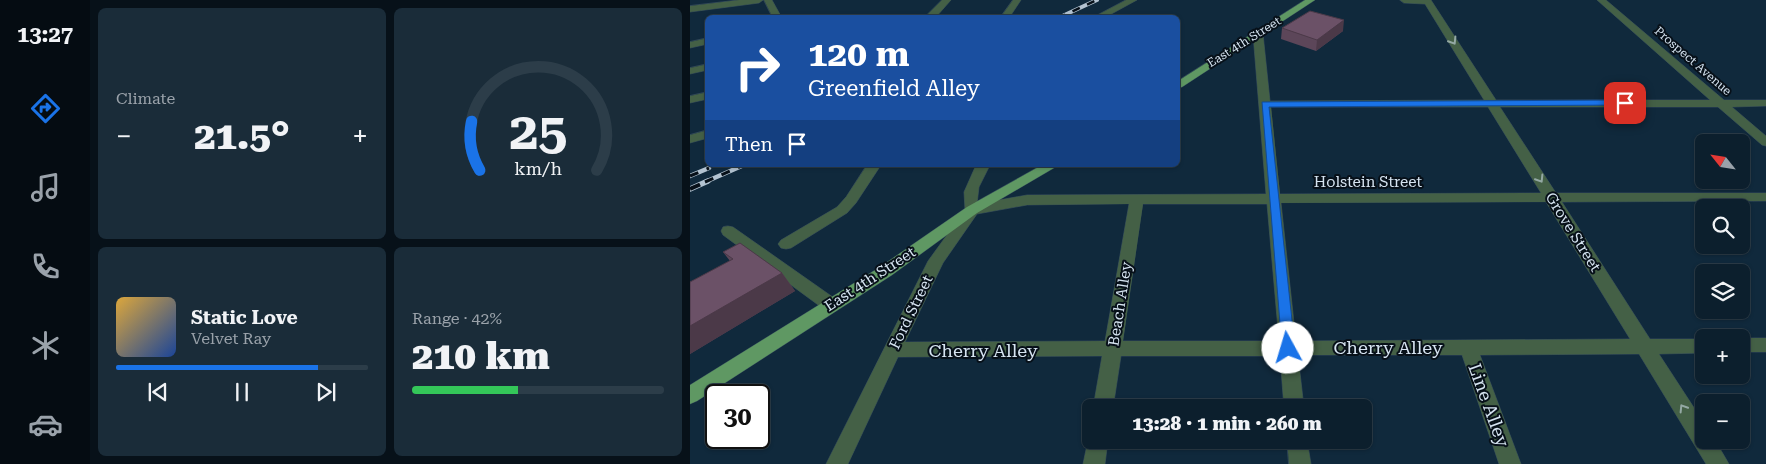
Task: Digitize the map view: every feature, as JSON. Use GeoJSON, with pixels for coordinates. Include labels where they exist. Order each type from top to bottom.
{"type":"FeatureCollection","features":[{"type":"Feature","properties":{"kind":"main road","name":"East 4th Street"},"geometry":{"type":"LineString","coordinates":[[1180,84],[1311,0]]}},
{"type":"Feature","properties":{"kind":"main road","name":"East 4th Street"},"geometry":{"type":"LineString","coordinates":[[690,395],[886,271],[972,210],[1048,167]]}},
{"type":"Feature","properties":{"kind":"street"},"geometry":{"type":"LineString","coordinates":[[690,9],[759,0]]}},
{"type":"Feature","properties":{"kind":"street"},"geometry":{"type":"LineString","coordinates":[[768,0],[776,15]]}},
{"type":"Feature","properties":{"kind":"street"},"geometry":{"type":"LineString","coordinates":[[933,15],[947,0]]}},
{"type":"Feature","properties":{"kind":"street"},"geometry":{"type":"LineString","coordinates":[[1006,15],[1017,0]]}},
{"type":"Feature","properties":{"kind":"street"},"geometry":{"type":"LineString","coordinates":[[1102,15],[1133,0]]}},
{"type":"Feature","properties":{"kind":"street"},"geometry":{"type":"LineString","coordinates":[[1404,0],[1427,0]]}},
{"type":"Feature","properties":{"kind":"street","name":"Grove Street"},"geometry":{"type":"LineString","coordinates":[[1427,0],[1718,464]]}},
{"type":"Feature","properties":{"kind":"street","name":"Prospect Avenue"},"geometry":{"type":"LineString","coordinates":[[1601,0],[1766,142]]}},
{"type":"Feature","properties":{"kind":"street"},"geometry":{"type":"LineString","coordinates":[[1258,34],[1293,399]]}},
{"type":"Feature","properties":{"kind":"street"},"geometry":{"type":"LineString","coordinates":[[690,45],[705,42]]}},
{"type":"Feature","properties":{"kind":"street"},"geometry":{"type":"LineString","coordinates":[[690,71],[705,68]]}},
{"type":"Feature","properties":{"kind":"street"},"geometry":{"type":"LineString","coordinates":[[690,100],[705,97]]}},
{"type":"Feature","properties":{"kind":"street"},"geometry":{"type":"LineString","coordinates":[[1265,104],[1766,103]]}},
{"type":"Feature","properties":{"kind":"street"},"geometry":{"type":"LineString","coordinates":[[690,139],[705,135]]}},
{"type":"Feature","properties":{"kind":"street"},"geometry":{"type":"LineString","coordinates":[[786,244],[842,210],[851,200],[873,167]]}},
{"type":"Feature","properties":{"kind":"street"},"geometry":{"type":"LineString","coordinates":[[972,210],[968,200],[969,193],[982,167]]}},
{"type":"Feature","properties":{"kind":"street","name":"Holstein Street"},"geometry":{"type":"LineString","coordinates":[[972,210],[1027,200],[1766,197]]}},
{"type":"Feature","properties":{"kind":"street","name":"Beach Alley"},"geometry":{"type":"LineString","coordinates":[[1105,399],[1138,200]]}},
{"type":"Feature","properties":{"kind":"street","name":"Ford Street"},"geometry":{"type":"LineString","coordinates":[[837,464],[936,261],[972,210]]}},
{"type":"Feature","properties":{"kind":"street"},"geometry":{"type":"LineString","coordinates":[[728,231],[831,305]]}},
{"type":"Feature","properties":{"kind":"street"},"geometry":{"type":"LineString","coordinates":[[1750,345],[1766,345]]}},
{"type":"Feature","properties":{"kind":"street","name":"Cherry Alley"},"geometry":{"type":"LineString","coordinates":[[892,350],[1695,346]]}},
{"type":"Feature","properties":{"kind":"street","name":"Line Alley"},"geometry":{"type":"LineString","coordinates":[[1468,347],[1510,464]]}},
{"type":"Feature","properties":{"kind":"street"},"geometry":{"type":"LineString","coordinates":[[1094,464],[1096,449]]}},
{"type":"Feature","properties":{"kind":"street"},"geometry":{"type":"LineString","coordinates":[[1298,449],[1300,464]]}},
{"type":"Feature","properties":{"kind":"building"},"geometry":{"type":"Polygon","coordinates":[[[1310,11],[1344,20],[1317,40],[1282,28],[1310,11]]]}},
{"type":"Feature","properties":{"kind":"building"},"geometry":{"type":"Polygon","coordinates":[[[740,243],[782,273],[690,326],[690,282],[733,259],[723,252],[740,243]]]}},
{"type":"Feature","properties":{"kind":"railway"},"geometry":{"type":"LineString","coordinates":[[1064,15],[1097,0]]}},
{"type":"Feature","properties":{"kind":"railway"},"geometry":{"type":"LineString","coordinates":[[705,182],[739,167]]}},
{"type":"Feature","properties":{"kind":"railway"},"geometry":{"type":"LineString","coordinates":[[690,176],[709,168]]}},
{"type":"Feature","properties":{"kind":"railway"},"geometry":{"type":"LineString","coordinates":[[690,189],[708,181]]}},
{"type":"Feature","properties":{"kind":"route"},"geometry":{"type":"LineString","coordinates":[[1288,348],[1265,104],[1625,103]]}}]}
